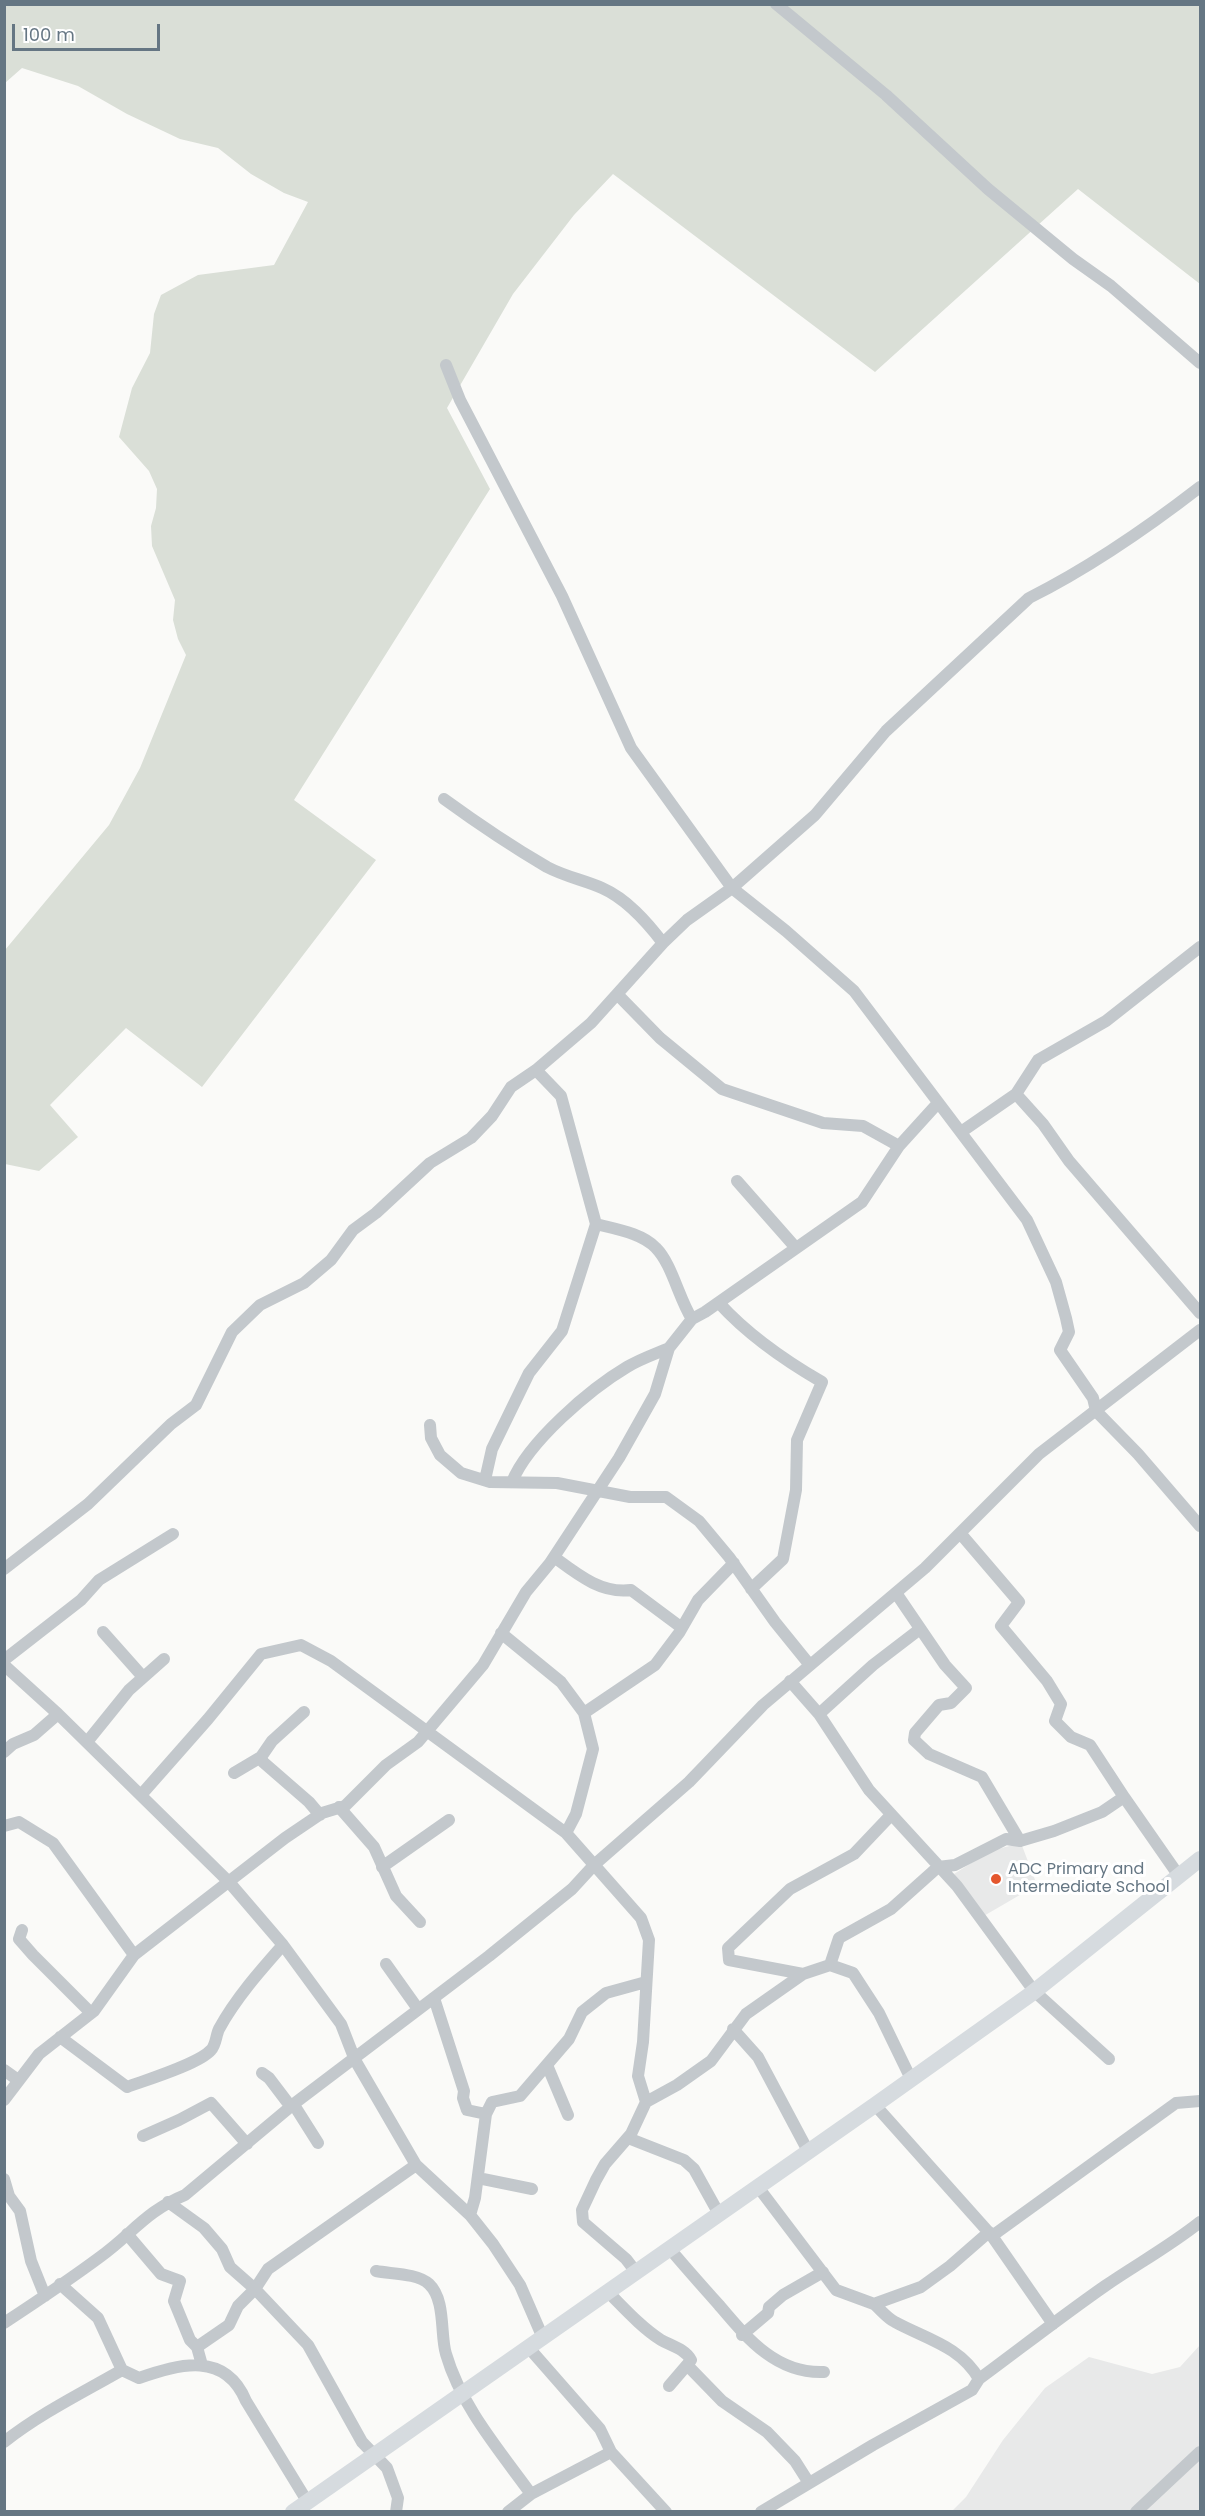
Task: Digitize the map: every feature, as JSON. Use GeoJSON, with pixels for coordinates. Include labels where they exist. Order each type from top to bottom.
{"type":"FeatureCollection","features":[{"type":"Feature","properties":{"kind":"main road"},"geometry":{"type":"LineString","coordinates":[[293,2511],[462,2395],[1034,1991],[1200,1859]]}},
{"type":"Feature","properties":{"kind":"street"},"geometry":{"type":"LineString","coordinates":[[776,4],[886,95],[988,189],[1111,286],[1200,363]]}},
{"type":"Feature","properties":{"kind":"street"},"geometry":{"type":"LineString","coordinates":[[446,365],[460,400],[562,596],[632,748],[732,888],[786,931],[854,991],[1027,1220],[1056,1282],[1066,1318],[1069,1332],[1060,1350],[1092,1398],[1096,1411],[1138,1454],[1200,1526]]}},
{"type":"Feature","properties":{"kind":"street"},"geometry":{"type":"LineString","coordinates":[[4,1569],[88,1504],[171,1424],[196,1405],[232,1332],[260,1305],[304,1283],[331,1260],[353,1230],[369,1219],[430,1162],[471,1138],[492,1116],[511,1087],[536,1070],[591,1023],[663,943],[687,920],[732,888],[815,815],[886,731],[1029,598],[1056,584],[1124,540],[1200,487]]}},
{"type":"Feature","properties":{"kind":"street"},"geometry":{"type":"LineString","coordinates":[[444,799],[484,828],[549,868],[602,888],[624,902],[649,925],[663,943]]}},
{"type":"Feature","properties":{"kind":"street"},"geometry":{"type":"LineString","coordinates":[[961,1132],[1016,1094],[1038,1060],[1106,1021],[1200,947]]}},
{"type":"Feature","properties":{"kind":"street"},"geometry":{"type":"LineString","coordinates":[[617,994],[660,1038],[722,1089],[823,1123],[863,1126],[899,1146]]}},
{"type":"Feature","properties":{"kind":"street"},"geometry":{"type":"LineString","coordinates":[[485,1480],[492,1449],[529,1373],[562,1331],[596,1224],[561,1096],[536,1070]]}},
{"type":"Feature","properties":{"kind":"street"},"geometry":{"type":"LineString","coordinates":[[1016,1094],[1043,1124],[1068,1161],[1200,1313]]}},
{"type":"Feature","properties":{"kind":"street"},"geometry":{"type":"LineString","coordinates":[[4,2100],[39,2054],[91,2013],[134,1955],[285,1838],[320,1815],[345,1806],[386,1765],[418,1742],[483,1665],[526,1592],[554,1557],[598,1492],[655,1394],[669,1347],[692,1319],[719,1303],[862,1203],[899,1146],[938,1103]]}},
{"type":"Feature","properties":{"kind":"street"},"geometry":{"type":"LineString","coordinates":[[737,1181],[796,1248]]}},
{"type":"Feature","properties":{"kind":"street"},"geometry":{"type":"LineString","coordinates":[[596,1224],[629,1232],[656,1248],[669,1270],[682,1304],[692,1319]]}},
{"type":"Feature","properties":{"kind":"street"},"geometry":{"type":"LineString","coordinates":[[719,1303],[735,1320],[773,1351],[822,1382],[797,1440],[796,1490],[783,1559],[751,1588]]}},
{"type":"Feature","properties":{"kind":"street"},"geometry":{"type":"LineString","coordinates":[[4,2324],[101,2256],[148,2214],[185,2195],[292,2106],[355,2060],[572,1889],[594,1865],[660,1809],[763,1705],[896,1593],[1039,1454],[1200,1330]]}},
{"type":"Feature","properties":{"kind":"street"},"geometry":{"type":"LineString","coordinates":[[512,1482],[517,1471],[542,1438],[592,1390],[626,1367],[669,1347]]}},
{"type":"Feature","properties":{"kind":"street"},"geometry":{"type":"LineString","coordinates":[[430,1425],[432,1438],[440,1455],[461,1473],[485,1480],[557,1483],[630,1497],[666,1497],[699,1521],[734,1563],[775,1622],[809,1664]]}},
{"type":"Feature","properties":{"kind":"street"},"geometry":{"type":"LineString","coordinates":[[960,1533],[1019,1602],[1001,1626],[1047,1681],[1060,1704],[1055,1721],[1071,1737],[1090,1745],[1179,1876]]}},
{"type":"Feature","properties":{"kind":"street"},"geometry":{"type":"LineString","coordinates":[[4,1660],[81,1600],[99,1580],[173,1534]]}},
{"type":"Feature","properties":{"kind":"street"},"geometry":{"type":"LineString","coordinates":[[554,1557],[587,1581],[617,1592],[631,1590],[682,1628]]}},
{"type":"Feature","properties":{"kind":"street"},"geometry":{"type":"LineString","coordinates":[[584,1713],[655,1665],[682,1628],[698,1600],[734,1563]]}},
{"type":"Feature","properties":{"kind":"street"},"geometry":{"type":"LineString","coordinates":[[896,1593],[945,1665],[966,1688],[951,1703],[939,1705],[915,1733],[914,1740],[929,1754],[982,1777],[1020,1842]]}},
{"type":"Feature","properties":{"kind":"street"},"geometry":{"type":"LineString","coordinates":[[819,1714],[873,1665],[920,1629]]}},
{"type":"Feature","properties":{"kind":"street"},"geometry":{"type":"LineString","coordinates":[[103,1632],[143,1677]]}},
{"type":"Feature","properties":{"kind":"street"},"geometry":{"type":"LineString","coordinates":[[501,1633],[561,1682],[584,1713],[593,1749],[576,1814],[567,1833]]}},
{"type":"Feature","properties":{"kind":"street"},"geometry":{"type":"LineString","coordinates":[[141,1795],[261,1654],[302,1645],[331,1661],[567,1833],[641,1918],[649,1940],[643,2042],[638,2076],[646,2102]]}},
{"type":"Feature","properties":{"kind":"street"},"geometry":{"type":"LineString","coordinates":[[87,1742],[129,1690],[164,1659]]}},
{"type":"Feature","properties":{"kind":"street"},"geometry":{"type":"LineString","coordinates":[[4,1665],[58,1714],[229,1882],[283,1945],[341,2024],[355,2060],[416,2165],[470,2215],[493,2244],[520,2285],[536,2343],[600,2429],[611,2452],[666,2511]]}},
{"type":"Feature","properties":{"kind":"street"},"geometry":{"type":"LineString","coordinates":[[790,1681],[819,1714],[869,1790],[978,1913],[1034,1991],[1089,2038],[1109,2059]]}},
{"type":"Feature","properties":{"kind":"street"},"geometry":{"type":"LineString","coordinates":[[234,1773],[261,1757],[272,1741],[304,1712]]}},
{"type":"Feature","properties":{"kind":"street"},"geometry":{"type":"LineString","coordinates":[[4,1752],[13,1744],[34,1735],[58,1714]]}},
{"type":"Feature","properties":{"kind":"street"},"geometry":{"type":"LineString","coordinates":[[261,1757],[263,1762],[309,1802],[320,1815]]}},
{"type":"Feature","properties":{"kind":"street"},"geometry":{"type":"LineString","coordinates":[[830,1965],[839,1938],[891,1909],[938,1867],[955,1865],[1006,1839],[1020,1842],[1054,1831],[1101,1812],[1124,1797]]}},
{"type":"Feature","properties":{"kind":"street"},"geometry":{"type":"LineString","coordinates":[[339,1807],[374,1847],[396,1896],[420,1922]]}},
{"type":"Feature","properties":{"kind":"street"},"geometry":{"type":"LineString","coordinates":[[803,1974],[729,1960],[728,1948],[790,1889],[854,1854],[891,1815]]}},
{"type":"Feature","properties":{"kind":"street"},"geometry":{"type":"LineString","coordinates":[[382,1867],[450,1820]]}},
{"type":"Feature","properties":{"kind":"street"},"geometry":{"type":"LineString","coordinates":[[4,1826],[19,1822],[54,1843],[134,1955]]}},
{"type":"Feature","properties":{"kind":"street"},"geometry":{"type":"LineString","coordinates":[[22,1930],[19,1938],[33,1955],[91,2013]]}},
{"type":"Feature","properties":{"kind":"street"},"geometry":{"type":"LineString","coordinates":[[60,2037],[127,2087],[191,2062],[212,2050],[219,2029],[256,1975],[283,1945]]}},
{"type":"Feature","properties":{"kind":"street"},"geometry":{"type":"LineString","coordinates":[[386,1964],[418,2009]]}},
{"type":"Feature","properties":{"kind":"street"},"geometry":{"type":"LineString","coordinates":[[636,2272],[626,2259],[584,2222],[582,2210],[605,2164],[628,2138],[646,2102],[677,2085],[711,2061],[746,2014],[803,1974],[830,1965],[853,1973],[879,2013],[911,2079]]}},
{"type":"Feature","properties":{"kind":"street"},"geometry":{"type":"LineString","coordinates":[[470,2215],[475,2198],[486,2114],[492,2102],[520,2096],[569,2039],[582,2012],[606,1993],[646,1982]]}},
{"type":"Feature","properties":{"kind":"street"},"geometry":{"type":"LineString","coordinates":[[434,1998],[464,2091],[463,2098],[467,2110],[486,2114]]}},
{"type":"Feature","properties":{"kind":"street"},"geometry":{"type":"LineString","coordinates":[[733,2029],[758,2057],[808,2151]]}},
{"type":"Feature","properties":{"kind":"street"},"geometry":{"type":"LineString","coordinates":[[547,2065],[568,2115]]}},
{"type":"Feature","properties":{"kind":"street"},"geometry":{"type":"LineString","coordinates":[[4,2070],[18,2080]]}},
{"type":"Feature","properties":{"kind":"street"},"geometry":{"type":"LineString","coordinates":[[262,2073],[269,2078],[292,2106],[318,2144]]}},
{"type":"Feature","properties":{"kind":"street"},"geometry":{"type":"LineString","coordinates":[[874,2304],[921,2288],[991,2234],[1176,2103],[1200,2101]]}},
{"type":"Feature","properties":{"kind":"street"},"geometry":{"type":"LineString","coordinates":[[143,2136],[211,2103],[247,2144]]}},
{"type":"Feature","properties":{"kind":"street"},"geometry":{"type":"LineString","coordinates":[[875,2105],[991,2234],[1053,2324]]}},
{"type":"Feature","properties":{"kind":"street"},"geometry":{"type":"LineString","coordinates":[[628,2138],[684,2160],[694,2169],[719,2214]]}},
{"type":"Feature","properties":{"kind":"street"},"geometry":{"type":"LineString","coordinates":[[197,2347],[229,2325],[238,2306],[255,2289],[268,2269],[416,2165]]}},
{"type":"Feature","properties":{"kind":"street"},"geometry":{"type":"LineString","coordinates":[[478,2178],[532,2189]]}},
{"type":"Feature","properties":{"kind":"street"},"geometry":{"type":"LineString","coordinates":[[4,2179],[9,2196],[20,2211],[31,2261],[45,2296]]}},
{"type":"Feature","properties":{"kind":"street"},"geometry":{"type":"LineString","coordinates":[[758,2187],[836,2290],[874,2304],[893,2321],[946,2345],[968,2364],[979,2379]]}},
{"type":"Feature","properties":{"kind":"street"},"geometry":{"type":"LineString","coordinates":[[168,2202],[204,2228],[222,2249],[230,2267],[255,2289],[308,2345],[362,2442],[387,2468],[396,2487],[398,2498],[396,2511]]}},
{"type":"Feature","properties":{"kind":"street"},"geometry":{"type":"LineString","coordinates":[[761,2511],[972,2390],[979,2379],[1053,2324],[1106,2285],[1169,2247],[1200,2222]]}},
{"type":"Feature","properties":{"kind":"street"},"geometry":{"type":"LineString","coordinates":[[127,2234],[161,2274],[180,2281],[174,2301],[190,2340],[197,2347],[202,2365]]}},
{"type":"Feature","properties":{"kind":"street"},"geometry":{"type":"LineString","coordinates":[[670,2249],[742,2335],[773,2359],[809,2372],[824,2372]]}},
{"type":"Feature","properties":{"kind":"street"},"geometry":{"type":"LineString","coordinates":[[376,2271],[416,2278],[426,2282],[432,2288],[443,2323],[445,2352],[462,2395],[531,2494]]}},
{"type":"Feature","properties":{"kind":"street"},"geometry":{"type":"LineString","coordinates":[[742,2335],[768,2313],[769,2307],[783,2295],[823,2272]]}},
{"type":"Feature","properties":{"kind":"street"},"geometry":{"type":"LineString","coordinates":[[60,2284],[98,2318],[122,2370],[130,2376],[139,2378],[175,2366],[202,2365],[225,2372],[240,2386],[246,2401],[308,2501]]}},
{"type":"Feature","properties":{"kind":"street"},"geometry":{"type":"LineString","coordinates":[[608,2292],[643,2327],[661,2340],[687,2353],[691,2360],[669,2386]]}},
{"type":"Feature","properties":{"kind":"street"},"geometry":{"type":"LineString","coordinates":[[687,2365],[722,2401],[767,2432],[795,2461],[809,2483]]}},
{"type":"Feature","properties":{"kind":"street"},"geometry":{"type":"LineString","coordinates":[[4,2442],[55,2406],[72,2399],[122,2370]]}},
{"type":"Feature","properties":{"kind":"street"},"geometry":{"type":"LineString","coordinates":[[508,2511],[531,2494],[611,2452]]}},
{"type":"Feature","properties":{"kind":"street"},"geometry":{"type":"LineString","coordinates":[[1136,2511],[1200,2452]]}},
{"type":"Feature","properties":{"kind":"shaded area"},"geometry":{"type":"Polygon","coordinates":[[[5,5],[1200,5],[1200,284],[1078,189],[875,372],[613,174],[574,215],[513,294],[447,408],[490,489],[294,800],[376,860],[202,1087],[126,1028],[50,1105],[78,1137],[39,1171],[5,1164],[5,950],[109,825],[140,768],[186,655],[178,639],[173,620],[175,600],[152,546],[151,526],[156,508],[157,489],[149,471],[119,437],[132,388],[150,353],[154,314],[161,295],[198,275],[274,265],[308,202],[284,193],[251,174],[218,148],[180,139],[127,114],[78,86],[22,68],[5,83],[5,5]]]}},
{"type":"Feature","properties":{"kind":"shaded area","name":"ADC Primary and Intermediate School"},"geometry":{"type":"Polygon","coordinates":[[[1021,1843],[1037,1885],[982,1917],[954,1874],[990,1851],[1021,1843]]]}},
{"type":"Feature","properties":{"kind":"shaded area"},"geometry":{"type":"Polygon","coordinates":[[[1200,2345],[1200,2511],[951,2512],[966,2497],[1003,2440],[1045,2388],[1089,2357],[1152,2374],[1180,2367],[1200,2345]]]}},
{"type":"Feature","properties":{"kind":"place","name":"ADC Primary and Intermediate School"},"geometry":{"type":"Point","coordinates":[996,1879]}}]}
